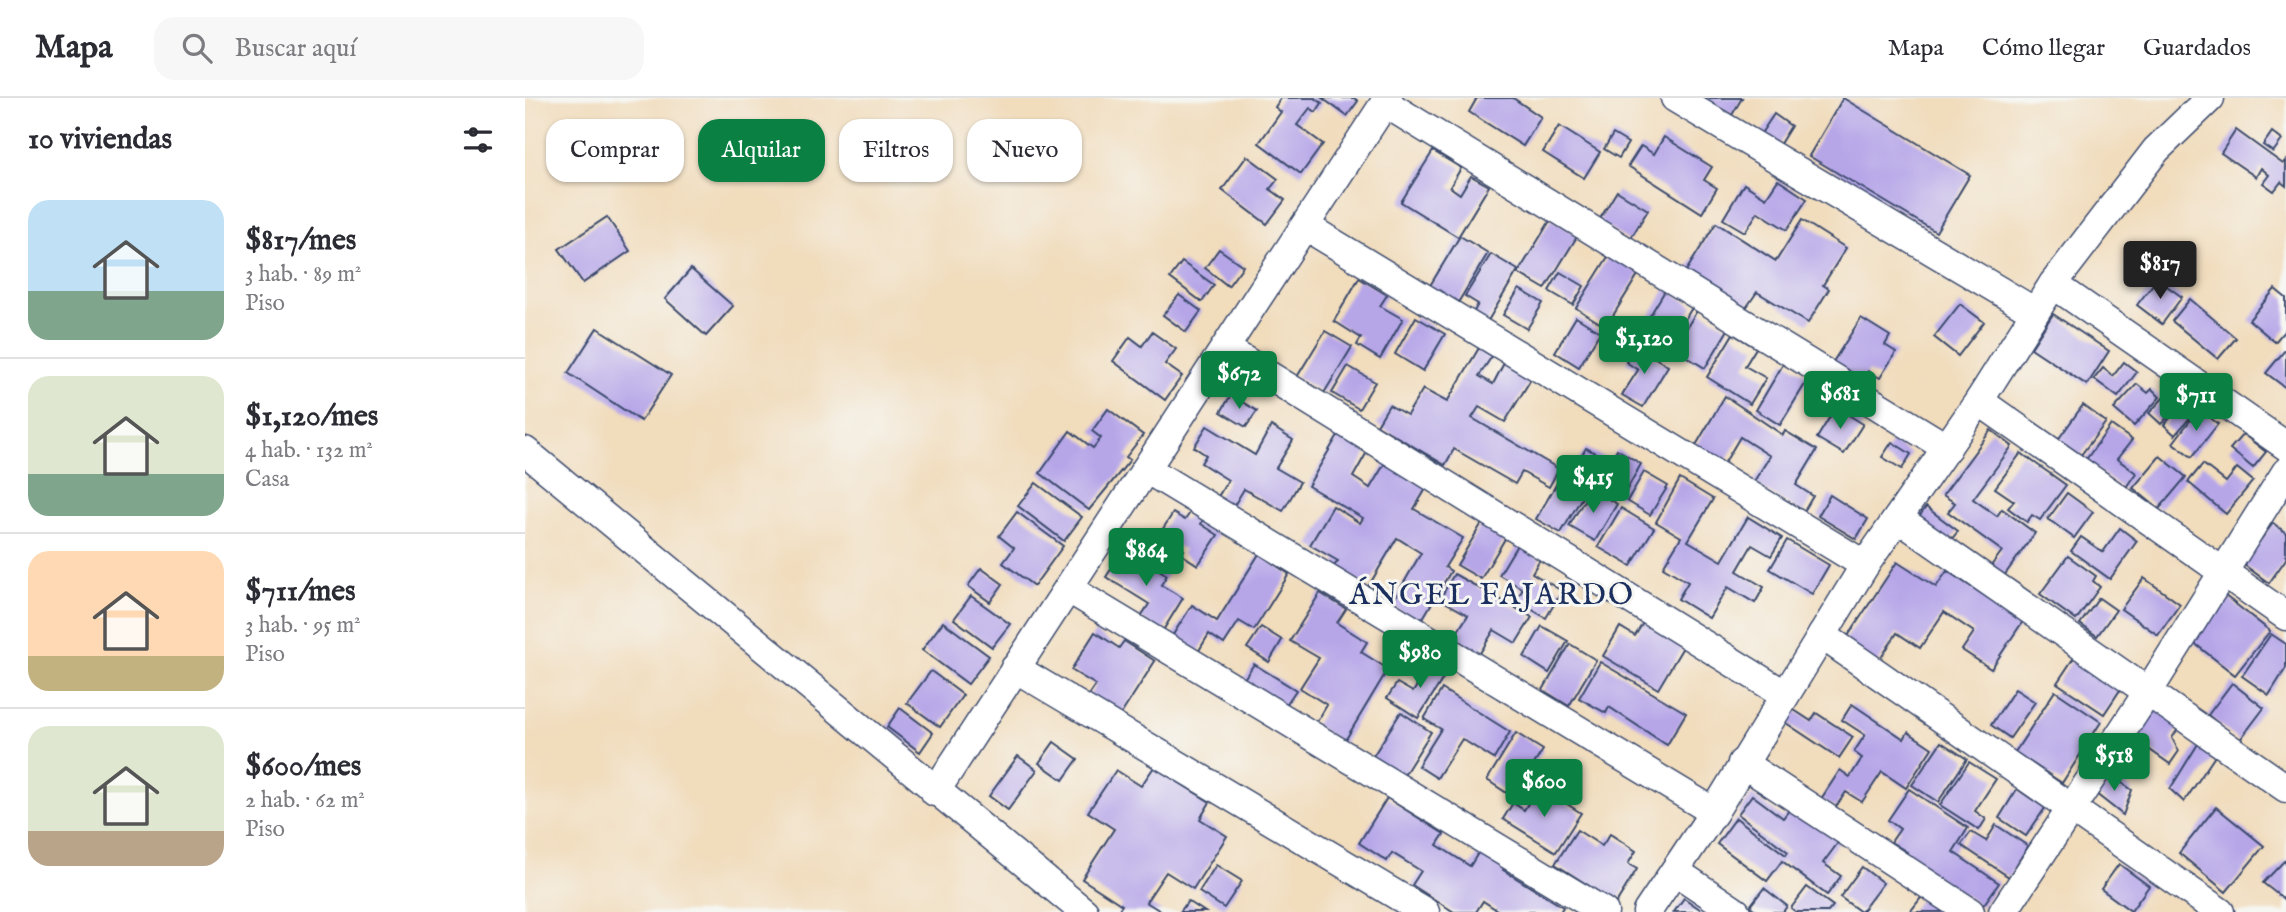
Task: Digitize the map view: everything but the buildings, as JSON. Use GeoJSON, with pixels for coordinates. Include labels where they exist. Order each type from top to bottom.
{"type":"FeatureCollection","features":[{"type":"Feature","properties":{"kind":"street"},"geometry":{"type":"LineString","coordinates":[[1675,98],[2035,312]]}},
{"type":"Feature","properties":{"kind":"street"},"geometry":{"type":"LineString","coordinates":[[1647,912],[1714,812],[1865,565],[1979,401],[2053,284],[2156,149],[2210,98]]}},
{"type":"Feature","properties":{"kind":"street"},"geometry":{"type":"LineString","coordinates":[[935,792],[1386,101],[1947,447]]}},
{"type":"Feature","properties":{"kind":"street"},"geometry":{"type":"LineString","coordinates":[[1305,226],[1865,565]]}},
{"type":"Feature","properties":{"kind":"street"},"geometry":{"type":"LineString","coordinates":[[2053,284],[2286,446]]}},
{"type":"Feature","properties":{"kind":"street"},"geometry":{"type":"LineString","coordinates":[[1226,349],[1784,694]]}},
{"type":"Feature","properties":{"kind":"street"},"geometry":{"type":"LineString","coordinates":[[1979,401],[2286,616]]}},
{"type":"Feature","properties":{"kind":"street"},"geometry":{"type":"LineString","coordinates":[[525,451],[935,792],[1084,912]]}},
{"type":"Feature","properties":{"kind":"street"},"geometry":{"type":"LineString","coordinates":[[1146,469],[1714,812]]}},
{"type":"Feature","properties":{"kind":"street"},"geometry":{"type":"LineString","coordinates":[[2003,912],[2148,692],[2286,472]]}},
{"type":"Feature","properties":{"kind":"street"},"geometry":{"type":"LineString","coordinates":[[1898,518],[2286,788]]}},
{"type":"Feature","properties":{"kind":"street"},"geometry":{"type":"LineString","coordinates":[[1069,589],[1604,912]]}},
{"type":"Feature","properties":{"kind":"street"},"geometry":{"type":"LineString","coordinates":[[1822,635],[2220,912]]}},
{"type":"Feature","properties":{"kind":"street"},"geometry":{"type":"LineString","coordinates":[[1015,668],[1425,912]]}},
{"type":"Feature","properties":{"kind":"street"},"geometry":{"type":"LineString","coordinates":[[1742,763],[1970,912]]}},
{"type":"Feature","properties":{"kind":"street"},"geometry":{"type":"LineString","coordinates":[[1675,872],[1736,912]]}},
{"type":"Feature","properties":{"kind":"district","name":"ÁNGEL FAJARDO"},"geometry":{"type":"Point","coordinates":[1492,596]}}]}
